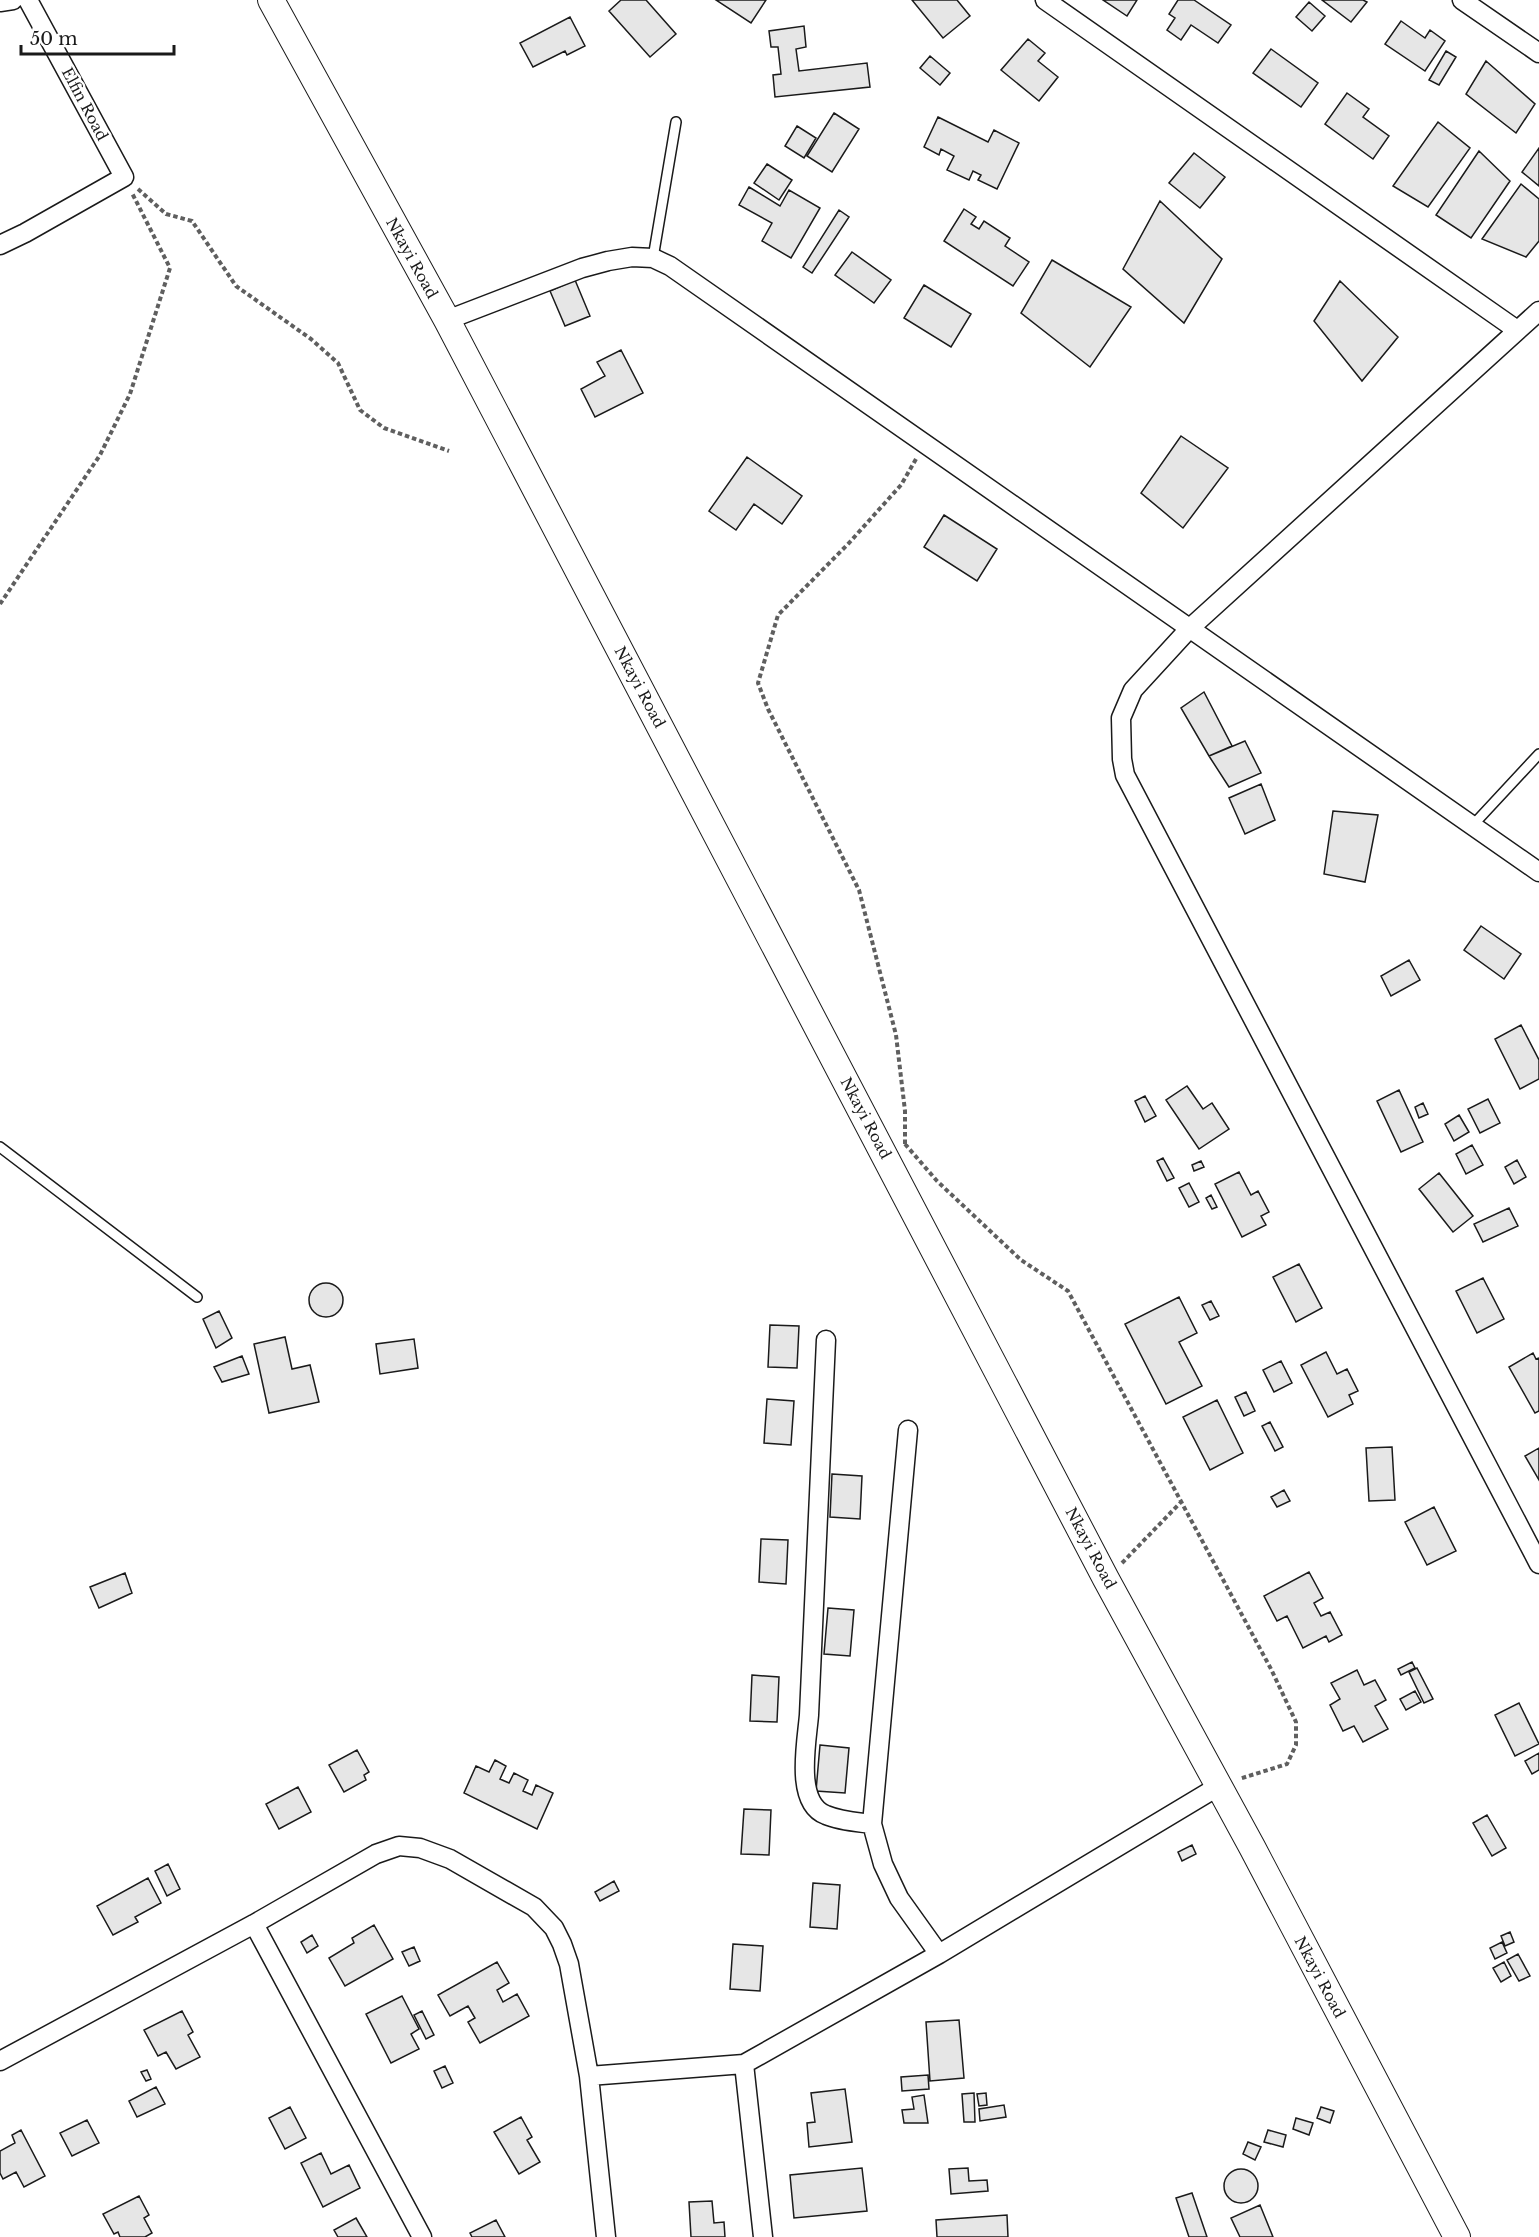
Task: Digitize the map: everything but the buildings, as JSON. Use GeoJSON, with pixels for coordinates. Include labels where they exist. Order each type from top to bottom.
{"type":"FeatureCollection","features":[{"type":"Feature","properties":{"kind":"main road","name":"Nkayi Road"},"geometry":{"type":"LineString","coordinates":[[271,0],[898,1153],[1106,1579],[1219,1786],[1457,2237]]}},
{"type":"Feature","properties":{"kind":"street"},"geometry":{"type":"LineString","coordinates":[[0,2],[13,0]]}},
{"type":"Feature","properties":{"kind":"street","name":"Elfin Road"},"geometry":{"type":"LineString","coordinates":[[28,0],[124,177]]}},
{"type":"Feature","properties":{"kind":"street"},"geometry":{"type":"LineString","coordinates":[[1045,0],[1516,330]]}},
{"type":"Feature","properties":{"kind":"street"},"geometry":{"type":"LineString","coordinates":[[1461,0],[1539,53]]}},
{"type":"Feature","properties":{"kind":"street"},"geometry":{"type":"LineString","coordinates":[[0,245],[124,177]]}},
{"type":"Feature","properties":{"kind":"street"},"geometry":{"type":"LineString","coordinates":[[447,321],[582,268],[632,257],[653,258],[669,266],[1539,872]]}},
{"type":"Feature","properties":{"kind":"street"},"geometry":{"type":"LineString","coordinates":[[1539,311],[1190,629],[1133,690],[1121,718],[1122,759],[1125,775],[1539,1564]]}},
{"type":"Feature","properties":{"kind":"street"},"geometry":{"type":"LineString","coordinates":[[826,1340],[804,1775],[807,1791],[812,1801],[825,1815],[872,1824]]}},
{"type":"Feature","properties":{"kind":"street"},"geometry":{"type":"LineString","coordinates":[[909,1430],[872,1824],[883,1863],[899,1898],[939,1954]]}},
{"type":"Feature","properties":{"kind":"street"},"geometry":{"type":"LineString","coordinates":[[589,2076],[744,2064],[939,1954],[1219,1786]]}},
{"type":"Feature","properties":{"kind":"street"},"geometry":{"type":"LineString","coordinates":[[0,2061],[254,1924],[376,1854],[399,1846],[420,1848],[450,1860],[534,1907],[554,1928],[568,1964],[589,2076],[606,2237]]}},
{"type":"Feature","properties":{"kind":"street"},"geometry":{"type":"LineString","coordinates":[[254,1924],[422,2237]]}},
{"type":"Feature","properties":{"kind":"street"},"geometry":{"type":"LineString","coordinates":[[744,2064],[763,2237]]}},
{"type":"Feature","properties":{"kind":"lane"},"geometry":{"type":"LineString","coordinates":[[653,258],[676,122]]}},
{"type":"Feature","properties":{"kind":"lane"},"geometry":{"type":"LineString","coordinates":[[1473,825],[1539,754]]}},
{"type":"Feature","properties":{"kind":"lane"},"geometry":{"type":"LineString","coordinates":[[0,1147],[197,1297]]}},
{"type":"Feature","properties":{"kind":"path"},"geometry":{"type":"LineString","coordinates":[[124,177],[166,214],[192,221],[236,286],[311,339],[338,363],[360,410],[384,428],[449,451]]}},
{"type":"Feature","properties":{"kind":"path"},"geometry":{"type":"LineString","coordinates":[[0,604],[100,456],[130,394],[170,268],[124,177]]}},
{"type":"Feature","properties":{"kind":"path"},"geometry":{"type":"LineString","coordinates":[[925,445],[901,485],[849,543],[778,615],[758,683],[768,709],[859,890],[896,1035],[905,1111],[898,1153],[937,1181],[1021,1260],[1068,1291],[1271,1669],[1296,1722],[1296,1745],[1287,1764],[1219,1786]]}},
{"type":"Feature","properties":{"kind":"path"},"geometry":{"type":"LineString","coordinates":[[1106,1579],[1182,1501]]}}]}
